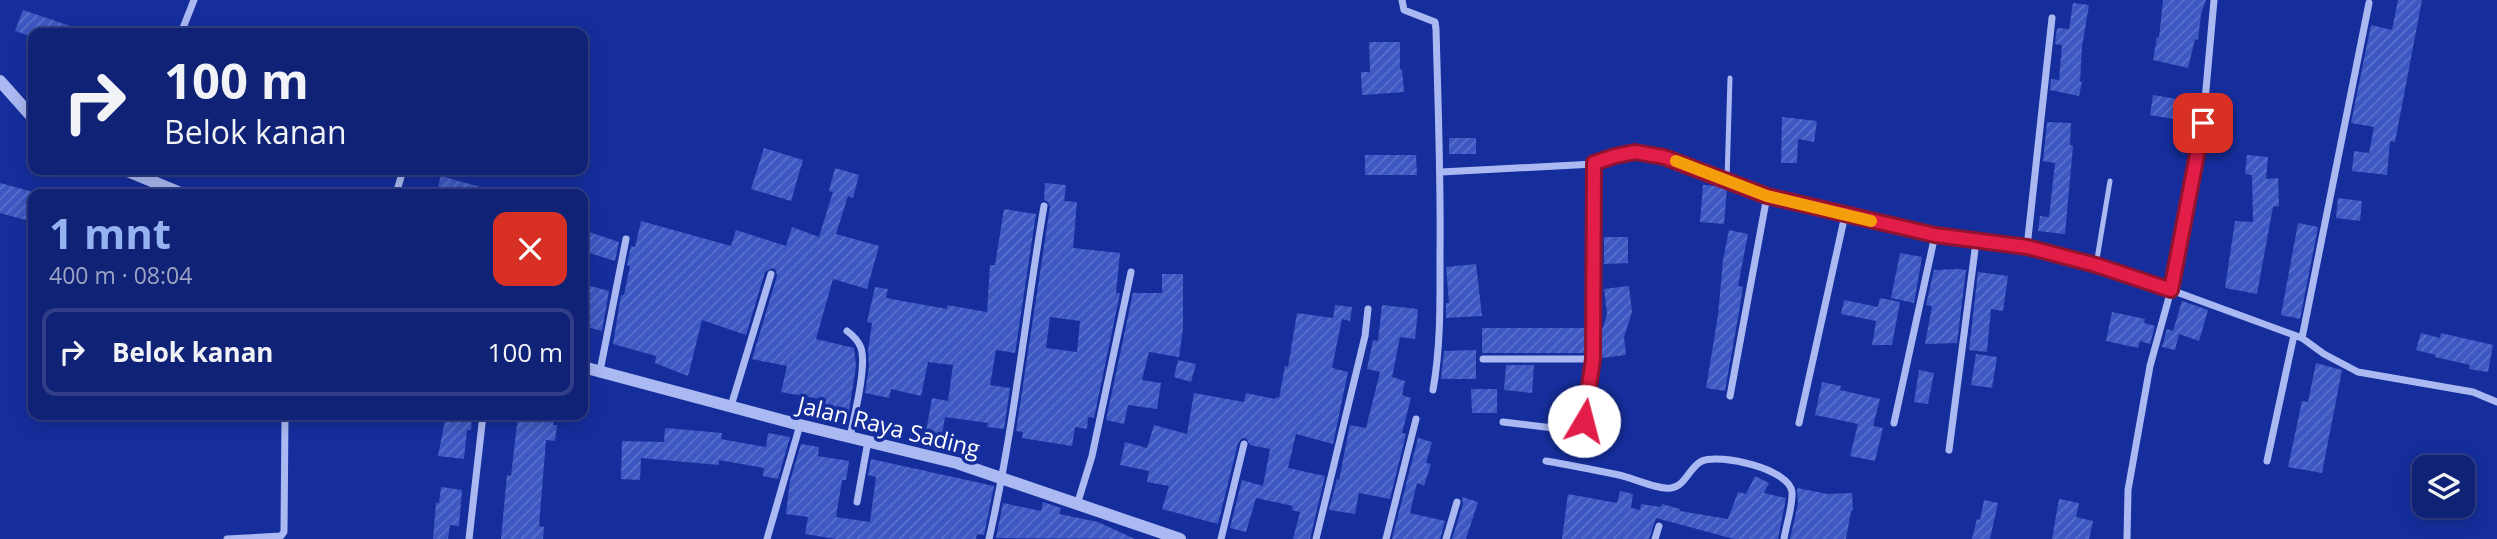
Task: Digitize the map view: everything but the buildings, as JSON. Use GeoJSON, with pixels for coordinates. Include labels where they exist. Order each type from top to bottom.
{"type":"FeatureCollection","features":[{"type":"Feature","properties":{"kind":"street"},"geometry":{"type":"LineString","coordinates":[[183,28],[194,0]]}},
{"type":"Feature","properties":{"kind":"street"},"geometry":{"type":"LineString","coordinates":[[1402,0],[1404,10],[1435,22],[1441,172],[1439,337],[1433,390]]}},
{"type":"Feature","properties":{"kind":"street"},"geometry":{"type":"LineString","coordinates":[[2127,539],[2129,490],[2150,366],[2171,290],[2203,123],[2214,0]]}},
{"type":"Feature","properties":{"kind":"street"},"geometry":{"type":"LineString","coordinates":[[2267,461],[2298,337],[2369,3]]}},
{"type":"Feature","properties":{"kind":"street"},"geometry":{"type":"LineString","coordinates":[[2027,247],[2052,18]]}},
{"type":"Feature","properties":{"kind":"street"},"geometry":{"type":"LineString","coordinates":[[0,81],[28,112]]}},
{"type":"Feature","properties":{"kind":"street"},"geometry":{"type":"LineString","coordinates":[[1441,172],[1594,163],[1635,152],[1664,157],[1767,196],[1935,235],[2027,247],[2096,265],[2298,337],[2358,372],[2473,393],[2497,402]]}},
{"type":"Feature","properties":{"kind":"street"},"geometry":{"type":"LineString","coordinates":[[1503,422],[1570,430],[1581,427],[1587,407],[1593,359],[1594,163]]}},
{"type":"Feature","properties":{"kind":"street"},"geometry":{"type":"LineString","coordinates":[[137,175],[171,189]]}},
{"type":"Feature","properties":{"kind":"street"},"geometry":{"type":"LineString","coordinates":[[1730,396],[1767,196]]}},
{"type":"Feature","properties":{"kind":"street"},"geometry":{"type":"LineString","coordinates":[[989,539],[1003,478],[1028,297],[1044,206]]}},
{"type":"Feature","properties":{"kind":"street"},"geometry":{"type":"LineString","coordinates":[[1799,422],[1845,215]]}},
{"type":"Feature","properties":{"kind":"street"},"geometry":{"type":"LineString","coordinates":[[1894,423],[1935,235]]}},
{"type":"Feature","properties":{"kind":"street"},"geometry":{"type":"LineString","coordinates":[[600,371],[626,239]]}},
{"type":"Feature","properties":{"kind":"street"},"geometry":{"type":"LineString","coordinates":[[1949,450],[1976,242]]}},
{"type":"Feature","properties":{"kind":"street"},"geometry":{"type":"LineString","coordinates":[[1077,505],[1092,456],[1131,272]]}},
{"type":"Feature","properties":{"kind":"street"},"geometry":{"type":"LineString","coordinates":[[731,407],[771,274]]}},
{"type":"Feature","properties":{"kind":"street"},"geometry":{"type":"LineString","coordinates":[[1316,539],[1365,336],[1368,309]]}},
{"type":"Feature","properties":{"kind":"street"},"geometry":{"type":"LineString","coordinates":[[847,331],[856,338],[862,351],[859,388],[850,437]]}},
{"type":"Feature","properties":{"kind":"street"},"geometry":{"type":"LineString","coordinates":[[1483,359],[1593,359]]}},
{"type":"Feature","properties":{"kind":"street","name":"Jalan Raya Sading"},"geometry":{"type":"LineString","coordinates":[[588,368],[800,425],[957,463],[1180,539]]}},
{"type":"Feature","properties":{"kind":"street"},"geometry":{"type":"LineString","coordinates":[[1386,539],[1416,419]]}},
{"type":"Feature","properties":{"kind":"street"},"geometry":{"type":"LineString","coordinates":[[227,539],[281,536],[284,533],[285,420]]}},
{"type":"Feature","properties":{"kind":"street"},"geometry":{"type":"LineString","coordinates":[[469,539],[482,420]]}},
{"type":"Feature","properties":{"kind":"street"},"geometry":{"type":"LineString","coordinates":[[767,539],[800,425]]}},
{"type":"Feature","properties":{"kind":"street"},"geometry":{"type":"LineString","coordinates":[[858,502],[868,441]]}},
{"type":"Feature","properties":{"kind":"street"},"geometry":{"type":"LineString","coordinates":[[1221,539],[1244,443]]}},
{"type":"Feature","properties":{"kind":"street"},"geometry":{"type":"LineString","coordinates":[[1546,461],[1619,475],[1668,489],[1679,485],[1695,465],[1705,460],[1729,460],[1754,466],[1779,475],[1789,483],[1792,491],[1784,539]]}},
{"type":"Feature","properties":{"kind":"street"},"geometry":{"type":"LineString","coordinates":[[1446,539],[1457,502]]}},
{"type":"Feature","properties":{"kind":"street"},"geometry":{"type":"LineString","coordinates":[[1655,539],[1659,526]]}},
{"type":"Feature","properties":{"kind":"lane"},"geometry":{"type":"LineString","coordinates":[[1727,180],[1730,78]]}},
{"type":"Feature","properties":{"kind":"lane"},"geometry":{"type":"LineString","coordinates":[[2096,265],[2110,181]]}},
{"type":"Feature","properties":{"kind":"slow traffic"},"geometry":{"type":"LineString","coordinates":[[1676,161],[1767,196],[1871,221]]}},
{"type":"Feature","properties":{"kind":"route"},"geometry":{"type":"LineString","coordinates":[[1584,421],[1593,359],[1594,163],[1635,152],[1664,157],[1767,196],[1935,235],[2027,247],[2096,265],[2171,290],[2203,123]]}}]}
